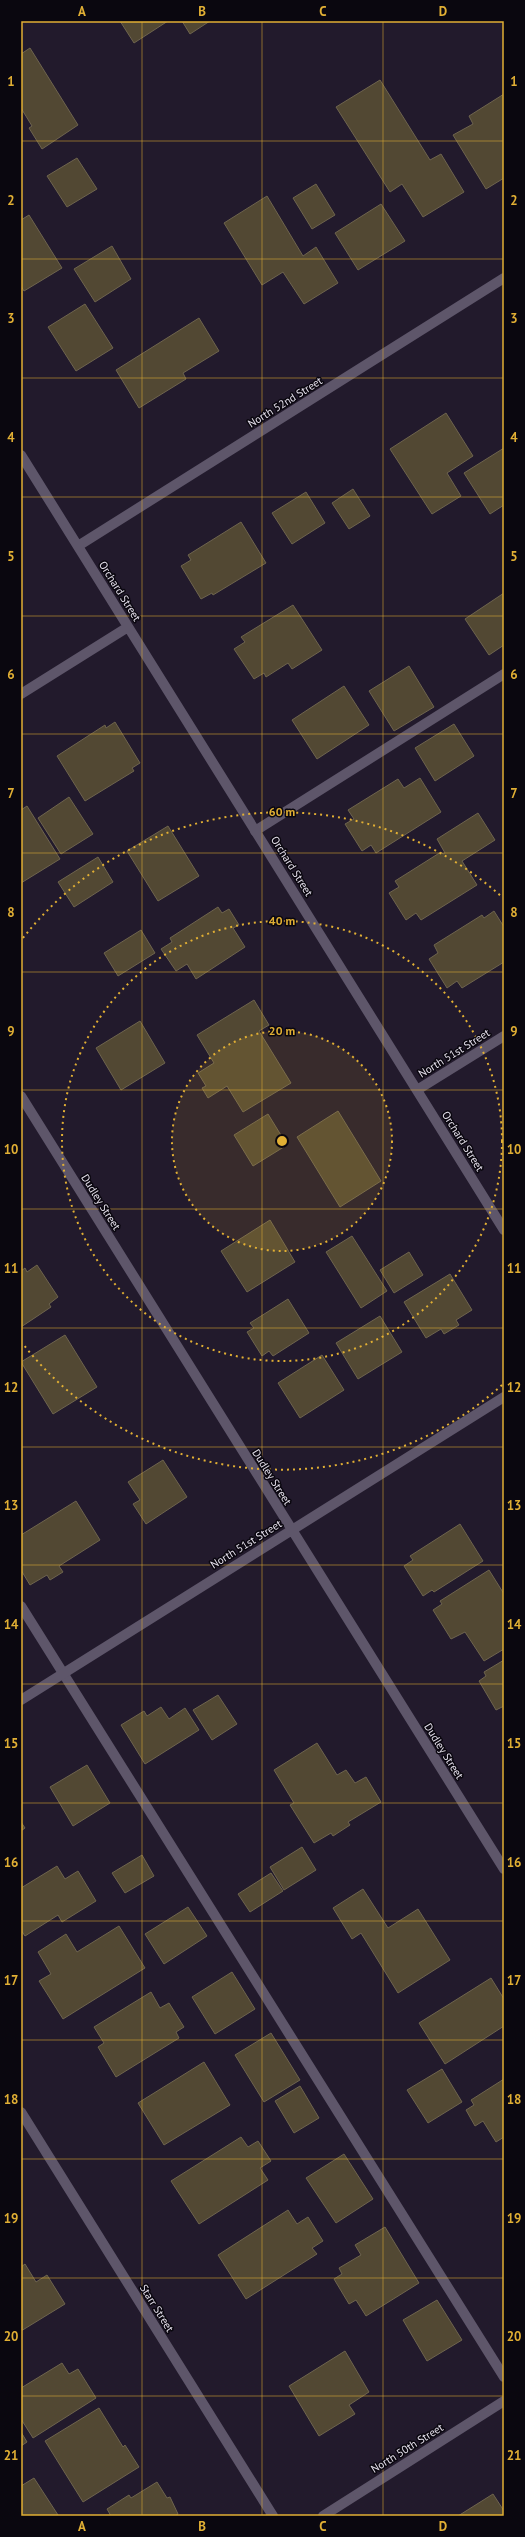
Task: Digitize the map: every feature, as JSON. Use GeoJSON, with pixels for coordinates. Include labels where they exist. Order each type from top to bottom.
{"type":"FeatureCollection","features":[{"type":"Feature","properties":{"kind":"street","name":"North 52nd Street"},"geometry":{"type":"LineString","coordinates":[[78,546],[504,278]]}},
{"type":"Feature","properties":{"kind":"street","name":"Orchard Street"},"geometry":{"type":"LineString","coordinates":[[21,455],[504,1230]]}},
{"type":"Feature","properties":{"kind":"street"},"geometry":{"type":"LineString","coordinates":[[21,694],[128,626]]}},
{"type":"Feature","properties":{"kind":"street"},"geometry":{"type":"LineString","coordinates":[[256,831],[504,674]]}},
{"type":"Feature","properties":{"kind":"street","name":"North 51st Street"},"geometry":{"type":"LineString","coordinates":[[417,1090],[504,1036]]}},
{"type":"Feature","properties":{"kind":"street","name":"Dudley Street"},"geometry":{"type":"LineString","coordinates":[[21,1096],[504,1869]]}},
{"type":"Feature","properties":{"kind":"street","name":"North 51st Street"},"geometry":{"type":"LineString","coordinates":[[21,1700],[504,1396]]}},
{"type":"Feature","properties":{"kind":"street"},"geometry":{"type":"LineString","coordinates":[[21,1606],[504,2377]]}},
{"type":"Feature","properties":{"kind":"street","name":"Starr Street"},"geometry":{"type":"LineString","coordinates":[[21,2112],[273,2516]]}},
{"type":"Feature","properties":{"kind":"street","name":"North 50th Street"},"geometry":{"type":"LineString","coordinates":[[322,2516],[504,2401]]}},
{"type":"Feature","properties":{"kind":"building"},"geometry":{"type":"Polygon","coordinates":[[[120,21],[168,21],[134,43],[120,21]]]}},
{"type":"Feature","properties":{"kind":"building"},"geometry":{"type":"Polygon","coordinates":[[[182,21],[210,21],[190,34],[182,21]]]}},
{"type":"Feature","properties":{"kind":"building"},"geometry":{"type":"Polygon","coordinates":[[[30,48],[78,125],[42,149],[29,128],[32,126],[21,108],[21,54],[30,48]]]}},
{"type":"Feature","properties":{"kind":"building"},"geometry":{"type":"Polygon","coordinates":[[[380,80],[430,160],[441,154],[464,192],[423,217],[402,184],[390,192],[336,107],[380,80]]]}},
{"type":"Feature","properties":{"kind":"building"},"geometry":{"type":"Polygon","coordinates":[[[504,94],[504,178],[486,189],[453,135],[473,124],[469,116],[504,94]]]}},
{"type":"Feature","properties":{"kind":"building"},"geometry":{"type":"Polygon","coordinates":[[[77,158],[97,189],[67,207],[47,176],[77,158]]]}},
{"type":"Feature","properties":{"kind":"building"},"geometry":{"type":"Polygon","coordinates":[[[316,184],[335,215],[312,229],[293,198],[316,184]]]}},
{"type":"Feature","properties":{"kind":"building"},"geometry":{"type":"Polygon","coordinates":[[[267,196],[303,256],[316,247],[338,283],[304,304],[283,272],[262,285],[224,223],[267,196]]]}},
{"type":"Feature","properties":{"kind":"building"},"geometry":{"type":"Polygon","coordinates":[[[381,204],[405,241],[358,270],[335,233],[381,204]]]}},
{"type":"Feature","properties":{"kind":"building"},"geometry":{"type":"Polygon","coordinates":[[[29,215],[62,268],[24,291],[21,286],[21,220],[29,215]]]}},
{"type":"Feature","properties":{"kind":"building"},"geometry":{"type":"Polygon","coordinates":[[[112,246],[131,279],[95,302],[74,269],[112,246]]]}},
{"type":"Feature","properties":{"kind":"building"},"geometry":{"type":"Polygon","coordinates":[[[85,304],[113,348],[76,371],[48,327],[85,304]]]}},
{"type":"Feature","properties":{"kind":"building"},"geometry":{"type":"Polygon","coordinates":[[[199,318],[219,351],[183,373],[186,379],[139,408],[116,370],[199,318]]]}},
{"type":"Feature","properties":{"kind":"building"},"geometry":{"type":"Polygon","coordinates":[[[446,413],[473,456],[447,473],[461,496],[432,514],[390,449],[446,413]]]}},
{"type":"Feature","properties":{"kind":"building"},"geometry":{"type":"Polygon","coordinates":[[[504,448],[504,505],[490,514],[464,473],[504,448]]]}},
{"type":"Feature","properties":{"kind":"building"},"geometry":{"type":"Polygon","coordinates":[[[353,489],[370,516],[349,529],[332,503],[353,489]]]}},
{"type":"Feature","properties":{"kind":"building"},"geometry":{"type":"Polygon","coordinates":[[[306,492],[325,523],[292,544],[272,513],[306,492]]]}},
{"type":"Feature","properties":{"kind":"building"},"geometry":{"type":"Polygon","coordinates":[[[241,522],[266,563],[213,595],[212,593],[201,599],[181,566],[191,560],[188,555],[241,522]]]}},
{"type":"Feature","properties":{"kind":"building"},"geometry":{"type":"Polygon","coordinates":[[[504,593],[504,645],[489,655],[465,619],[504,593]]]}},
{"type":"Feature","properties":{"kind":"building"},"geometry":{"type":"Polygon","coordinates":[[[293,605],[322,650],[292,669],[288,663],[266,677],[264,673],[254,679],[234,649],[245,642],[241,637],[293,605]]]}},
{"type":"Feature","properties":{"kind":"building"},"geometry":{"type":"Polygon","coordinates":[[[409,666],[434,707],[394,731],[369,691],[409,666]]]}},
{"type":"Feature","properties":{"kind":"building"},"geometry":{"type":"Polygon","coordinates":[[[344,686],[369,725],[317,759],[292,720],[344,686]]]}},
{"type":"Feature","properties":{"kind":"building"},"geometry":{"type":"Polygon","coordinates":[[[115,722],[140,763],[132,768],[134,771],[85,801],[57,756],[105,725],[106,728],[115,722]]]}},
{"type":"Feature","properties":{"kind":"building"},"geometry":{"type":"Polygon","coordinates":[[[454,724],[474,756],[435,781],[415,748],[454,724]]]}},
{"type":"Feature","properties":{"kind":"building"},"geometry":{"type":"Polygon","coordinates":[[[420,778],[441,812],[376,853],[371,845],[362,851],[345,824],[354,819],[348,810],[398,779],[404,788],[420,778]]]}},
{"type":"Feature","properties":{"kind":"building"},"geometry":{"type":"Polygon","coordinates":[[[69,797],[93,834],[61,854],[38,818],[69,797]]]}},
{"type":"Feature","properties":{"kind":"building"},"geometry":{"type":"Polygon","coordinates":[[[27,806],[60,859],[21,883],[21,810],[27,806]]]}},
{"type":"Feature","properties":{"kind":"building"},"geometry":{"type":"Polygon","coordinates":[[[478,813],[495,840],[462,861],[477,885],[421,920],[416,913],[406,920],[389,893],[399,887],[395,881],[441,852],[443,854],[445,853],[437,839],[478,813]]]}},
{"type":"Feature","properties":{"kind":"building"},"geometry":{"type":"Polygon","coordinates":[[[168,826],[199,876],[158,901],[127,851],[168,826]]]}},
{"type":"Feature","properties":{"kind":"building"},"geometry":{"type":"Polygon","coordinates":[[[98,857],[113,882],[74,907],[58,882],[98,857]]]}},
{"type":"Feature","properties":{"kind":"building"},"geometry":{"type":"Polygon","coordinates":[[[218,907],[222,913],[229,909],[239,925],[233,928],[245,947],[196,979],[187,964],[176,971],[161,949],[172,942],[170,938],[218,907]]]}},
{"type":"Feature","properties":{"kind":"building"},"geometry":{"type":"Polygon","coordinates":[[[494,911],[504,927],[504,962],[462,988],[457,981],[447,988],[429,959],[438,953],[434,945],[482,915],[484,918],[494,911]]]}},
{"type":"Feature","properties":{"kind":"building"},"geometry":{"type":"Polygon","coordinates":[[[141,930],[155,953],[118,976],[104,953],[141,930]]]}},
{"type":"Feature","properties":{"kind":"building"},"geometry":{"type":"Polygon","coordinates":[[[254,1000],[269,1025],[259,1031],[291,1083],[243,1112],[227,1086],[208,1098],[202,1088],[206,1086],[198,1073],[214,1063],[197,1035],[254,1000]]]}},
{"type":"Feature","properties":{"kind":"building"},"geometry":{"type":"Polygon","coordinates":[[[140,1021],[165,1063],[121,1090],[96,1048],[140,1021]]]}},
{"type":"Feature","properties":{"kind":"building"},"geometry":{"type":"Polygon","coordinates":[[[338,1111],[381,1181],[340,1207],[297,1137],[338,1111]]]}},
{"type":"Feature","properties":{"kind":"building"},"geometry":{"type":"Polygon","coordinates":[[[268,1114],[287,1145],[253,1166],[234,1135],[268,1114]]]}},
{"type":"Feature","properties":{"kind":"building"},"geometry":{"type":"Polygon","coordinates":[[[270,1220],[295,1262],[247,1292],[221,1251],[270,1220]]]}},
{"type":"Feature","properties":{"kind":"building"},"geometry":{"type":"Polygon","coordinates":[[[352,1236],[387,1291],[361,1308],[326,1252],[352,1236]]]}},
{"type":"Feature","properties":{"kind":"building"},"geometry":{"type":"Polygon","coordinates":[[[409,1252],[423,1275],[394,1293],[380,1270],[409,1252]]]}},
{"type":"Feature","properties":{"kind":"building"},"geometry":{"type":"Polygon","coordinates":[[[37,1265],[58,1297],[49,1304],[51,1307],[21,1327],[21,1271],[25,1268],[27,1272],[37,1265]]]}},
{"type":"Feature","properties":{"kind":"building"},"geometry":{"type":"Polygon","coordinates":[[[450,1274],[472,1310],[456,1320],[459,1325],[444,1334],[441,1329],[426,1338],[404,1302],[450,1274]]]}},
{"type":"Feature","properties":{"kind":"building"},"geometry":{"type":"Polygon","coordinates":[[[288,1299],[309,1333],[273,1356],[269,1351],[262,1356],[247,1332],[254,1328],[250,1323],[288,1299]]]}},
{"type":"Feature","properties":{"kind":"building"},"geometry":{"type":"Polygon","coordinates":[[[380,1316],[402,1352],[358,1379],[336,1343],[380,1316]]]}},
{"type":"Feature","properties":{"kind":"building"},"geometry":{"type":"Polygon","coordinates":[[[65,1335],[97,1387],[53,1414],[21,1362],[65,1335]]]}},
{"type":"Feature","properties":{"kind":"building"},"geometry":{"type":"Polygon","coordinates":[[[322,1355],[344,1390],[300,1418],[278,1383],[322,1355]]]}},
{"type":"Feature","properties":{"kind":"building"},"geometry":{"type":"Polygon","coordinates":[[[163,1460],[187,1497],[146,1524],[133,1504],[140,1500],[128,1482],[163,1460]]]}},
{"type":"Feature","properties":{"kind":"building"},"geometry":{"type":"Polygon","coordinates":[[[76,1501],[100,1540],[59,1566],[63,1572],[50,1580],[47,1575],[30,1585],[21,1570],[21,1535],[76,1501]]]}},
{"type":"Feature","properties":{"kind":"building"},"geometry":{"type":"Polygon","coordinates":[[[460,1524],[483,1561],[434,1592],[432,1590],[423,1596],[404,1566],[413,1560],[410,1556],[460,1524]]]}},
{"type":"Feature","properties":{"kind":"building"},"geometry":{"type":"Polygon","coordinates":[[[489,1570],[504,1594],[504,1649],[484,1661],[465,1632],[451,1639],[433,1610],[442,1604],[440,1601],[489,1570]]]}},
{"type":"Feature","properties":{"kind":"building"},"geometry":{"type":"Polygon","coordinates":[[[504,1660],[504,1706],[496,1710],[479,1681],[486,1676],[484,1672],[504,1660]]]}},
{"type":"Feature","properties":{"kind":"building"},"geometry":{"type":"Polygon","coordinates":[[[218,1695],[237,1724],[212,1740],[193,1710],[218,1695]]]}},
{"type":"Feature","properties":{"kind":"building"},"geometry":{"type":"Polygon","coordinates":[[[161,1707],[169,1719],[185,1708],[199,1730],[145,1764],[121,1725],[144,1711],[147,1716],[161,1707]]]}},
{"type":"Feature","properties":{"kind":"building"},"geometry":{"type":"Polygon","coordinates":[[[317,1743],[337,1775],[346,1770],[355,1783],[366,1777],[381,1802],[348,1822],[350,1825],[333,1836],[331,1833],[314,1843],[290,1805],[294,1803],[274,1770],[317,1743]]]}},
{"type":"Feature","properties":{"kind":"building"},"geometry":{"type":"Polygon","coordinates":[[[87,1765],[110,1803],[73,1826],[50,1787],[87,1765]]]}},
{"type":"Feature","properties":{"kind":"building"},"geometry":{"type":"Polygon","coordinates":[[[21,1822],[25,1828],[21,1831],[21,1822]]]}},
{"type":"Feature","properties":{"kind":"building"},"geometry":{"type":"Polygon","coordinates":[[[302,1847],[316,1870],[284,1890],[270,1867],[302,1847]]]}},
{"type":"Feature","properties":{"kind":"building"},"geometry":{"type":"Polygon","coordinates":[[[142,1855],[154,1876],[125,1893],[112,1873],[142,1855]]]}},
{"type":"Feature","properties":{"kind":"building"},"geometry":{"type":"Polygon","coordinates":[[[57,1866],[65,1879],[78,1871],[96,1901],[62,1922],[58,1915],[25,1936],[21,1930],[21,1888],[57,1866]]]}},
{"type":"Feature","properties":{"kind":"building"},"geometry":{"type":"Polygon","coordinates":[[[271,1873],[283,1891],[250,1912],[238,1894],[271,1873]]]}},
{"type":"Feature","properties":{"kind":"building"},"geometry":{"type":"Polygon","coordinates":[[[363,1889],[388,1928],[418,1909],[450,1960],[398,1993],[361,1933],[352,1939],[333,1908],[363,1889]]]}},
{"type":"Feature","properties":{"kind":"building"},"geometry":{"type":"Polygon","coordinates":[[[188,1907],[207,1936],[164,1964],[145,1934],[188,1907]]]}},
{"type":"Feature","properties":{"kind":"building"},"geometry":{"type":"Polygon","coordinates":[[[119,1926],[145,1968],[63,2019],[39,1981],[51,1974],[38,1952],[66,1934],[77,1952],[119,1926]]]}},
{"type":"Feature","properties":{"kind":"building"},"geometry":{"type":"Polygon","coordinates":[[[232,1972],[255,2009],[215,2034],[192,1997],[232,1972]]]}},
{"type":"Feature","properties":{"kind":"building"},"geometry":{"type":"Polygon","coordinates":[[[491,1978],[504,1999],[504,2026],[445,2064],[419,2023],[491,1978]]]}},
{"type":"Feature","properties":{"kind":"building"},"geometry":{"type":"Polygon","coordinates":[[[151,1992],[160,2008],[169,2003],[184,2027],[176,2032],[179,2038],[116,2077],[98,2047],[104,2043],[94,2027],[151,1992]]]}},
{"type":"Feature","properties":{"kind":"building"},"geometry":{"type":"Polygon","coordinates":[[[271,2033],[300,2080],[264,2102],[235,2055],[271,2033]]]}},
{"type":"Feature","properties":{"kind":"building"},"geometry":{"type":"Polygon","coordinates":[[[204,2062],[230,2105],[164,2145],[138,2103],[204,2062]]]}},
{"type":"Feature","properties":{"kind":"building"},"geometry":{"type":"Polygon","coordinates":[[[442,2069],[462,2102],[428,2123],[407,2090],[442,2069]]]}},
{"type":"Feature","properties":{"kind":"building"},"geometry":{"type":"Polygon","coordinates":[[[504,2079],[504,2137],[496,2142],[483,2121],[475,2126],[466,2110],[474,2105],[471,2100],[504,2079]]]}},
{"type":"Feature","properties":{"kind":"building"},"geometry":{"type":"Polygon","coordinates":[[[300,2086],[319,2118],[294,2133],[275,2101],[300,2086]]]}},
{"type":"Feature","properties":{"kind":"building"},"geometry":{"type":"Polygon","coordinates":[[[241,2137],[248,2147],[258,2141],[271,2161],[260,2168],[268,2180],[199,2224],[171,2181],[241,2137]]]}},
{"type":"Feature","properties":{"kind":"building"},"geometry":{"type":"Polygon","coordinates":[[[344,2154],[373,2199],[336,2223],[306,2178],[344,2154]]]}},
{"type":"Feature","properties":{"kind":"building"},"geometry":{"type":"Polygon","coordinates":[[[288,2210],[297,2224],[308,2217],[323,2241],[312,2248],[317,2254],[246,2299],[218,2255],[288,2210]]]}},
{"type":"Feature","properties":{"kind":"building"},"geometry":{"type":"Polygon","coordinates":[[[385,2227],[419,2283],[366,2316],[356,2300],[349,2304],[334,2279],[342,2274],[339,2268],[361,2255],[355,2245],[385,2227]]]}},
{"type":"Feature","properties":{"kind":"building"},"geometry":{"type":"Polygon","coordinates":[[[25,2264],[36,2282],[47,2275],[65,2304],[21,2331],[21,2267],[25,2264]]]}},
{"type":"Feature","properties":{"kind":"building"},"geometry":{"type":"Polygon","coordinates":[[[437,2300],[462,2340],[427,2361],[403,2320],[437,2300]]]}},
{"type":"Feature","properties":{"kind":"building"},"geometry":{"type":"Polygon","coordinates":[[[345,2351],[369,2392],[349,2405],[355,2414],[319,2436],[289,2386],[345,2351]]]}},
{"type":"Feature","properties":{"kind":"building"},"geometry":{"type":"Polygon","coordinates":[[[62,2363],[69,2374],[78,2369],[96,2398],[33,2438],[21,2419],[21,2388],[62,2363]]]}},
{"type":"Feature","properties":{"kind":"building"},"geometry":{"type":"Polygon","coordinates":[[[99,2408],[123,2447],[125,2445],[139,2467],[83,2502],[45,2441],[99,2408]]]}},
{"type":"Feature","properties":{"kind":"building"},"geometry":{"type":"Polygon","coordinates":[[[21,2432],[27,2442],[21,2446],[21,2432]]]}},
{"type":"Feature","properties":{"kind":"building"},"geometry":{"type":"Polygon","coordinates":[[[34,2478],[58,2515],[21,2516],[21,2486],[34,2478]]]}},
{"type":"Feature","properties":{"kind":"building"},"geometry":{"type":"Polygon","coordinates":[[[157,2482],[167,2498],[170,2497],[178,2514],[175,2516],[111,2516],[107,2509],[129,2495],[131,2498],[157,2482]]]}},
{"type":"Feature","properties":{"kind":"building"},"geometry":{"type":"Polygon","coordinates":[[[493,2494],[504,2511],[504,2516],[458,2516],[493,2494]]]}}]}
